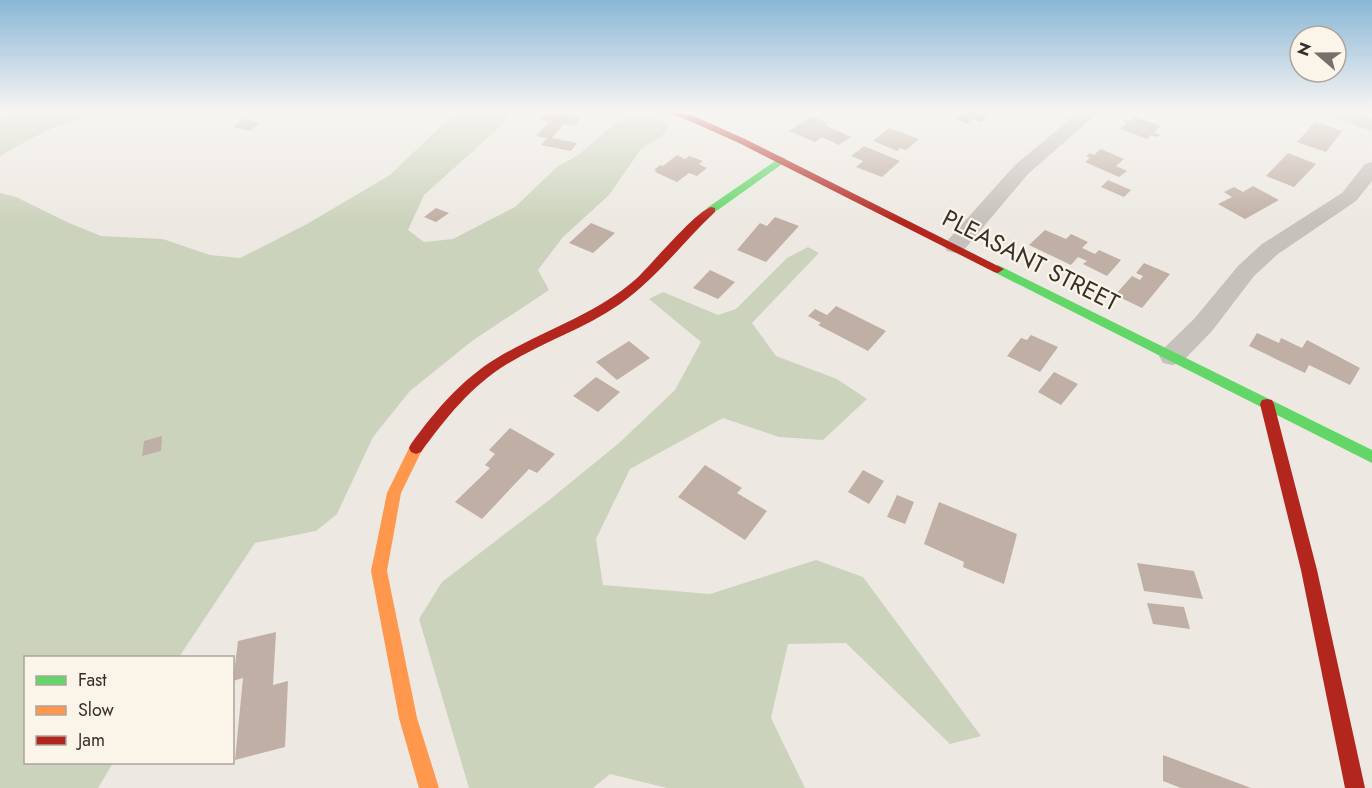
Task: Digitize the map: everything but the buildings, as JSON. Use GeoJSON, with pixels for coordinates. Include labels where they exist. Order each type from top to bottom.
{"type":"FeatureCollection","features":[{"type":"Feature","properties":{"kind":"street","name":"PLEASANT STREET"},"geometry":{"type":"LineString","coordinates":[[755,148],[955,246],[1372,457]]}},
{"type":"Feature","properties":{"kind":"street"},"geometry":{"type":"LineString","coordinates":[[955,246],[1022,170],[1048,148]]}},
{"type":"Feature","properties":{"kind":"street"},"geometry":{"type":"LineString","coordinates":[[429,788],[408,718],[379,571],[394,493],[411,455],[437,418],[464,389],[501,362],[615,302],[646,278],[686,232],[713,208],[781,160]]}},
{"type":"Feature","properties":{"kind":"street"},"geometry":{"type":"LineString","coordinates":[[1172,356],[1203,324],[1246,272],[1270,249],[1349,197],[1372,168]]}},
{"type":"Feature","properties":{"kind":"street"},"geometry":{"type":"LineString","coordinates":[[1268,405],[1309,570],[1355,788]]}},
{"type":"Feature","properties":{"kind":"green space"},"geometry":{"type":"Polygon","coordinates":[[[0,148],[14,148],[0,156],[0,148]]]}},
{"type":"Feature","properties":{"kind":"green space"},"geometry":{"type":"Polygon","coordinates":[[[418,148],[477,148],[424,195],[408,230],[424,242],[453,239],[515,207],[557,167],[587,148],[643,148],[609,195],[563,237],[538,270],[549,290],[472,341],[410,391],[373,437],[337,514],[316,531],[255,543],[180,656],[24,656],[24,764],[112,764],[98,788],[0,788],[0,193],[16,197],[101,236],[163,239],[210,255],[240,258],[307,224],[390,175],[418,148]]]}},
{"type":"Feature","properties":{"kind":"green space"},"geometry":{"type":"Polygon","coordinates":[[[808,247],[819,253],[752,323],[776,356],[837,379],[867,399],[823,440],[779,437],[723,418],[630,469],[596,539],[603,585],[710,594],[816,560],[863,577],[981,736],[950,744],[846,643],[788,644],[771,718],[805,788],[667,788],[610,774],[593,788],[469,788],[419,619],[442,582],[619,443],[675,390],[701,342],[649,299],[663,292],[718,315],[736,309],[787,258],[808,247]]]}},
{"type":"Feature","properties":{"kind":"traffic: fast"},"geometry":{"type":"LineString","coordinates":[[711,210],[781,160]]}},
{"type":"Feature","properties":{"kind":"traffic: fast"},"geometry":{"type":"LineString","coordinates":[[998,269],[1372,457]]}},
{"type":"Feature","properties":{"kind":"traffic: slow"},"geometry":{"type":"LineString","coordinates":[[416,448],[394,493],[379,571],[408,718],[429,788]]}},
{"type":"Feature","properties":{"kind":"traffic: jam"},"geometry":{"type":"LineString","coordinates":[[756,148],[998,269]]}},
{"type":"Feature","properties":{"kind":"traffic: jam"},"geometry":{"type":"LineString","coordinates":[[416,448],[444,411],[477,379],[502,361],[589,318],[616,301],[653,269],[711,210]]}},
{"type":"Feature","properties":{"kind":"traffic: jam"},"geometry":{"type":"LineString","coordinates":[[1267,404],[1309,570],[1355,788]]}}]}
